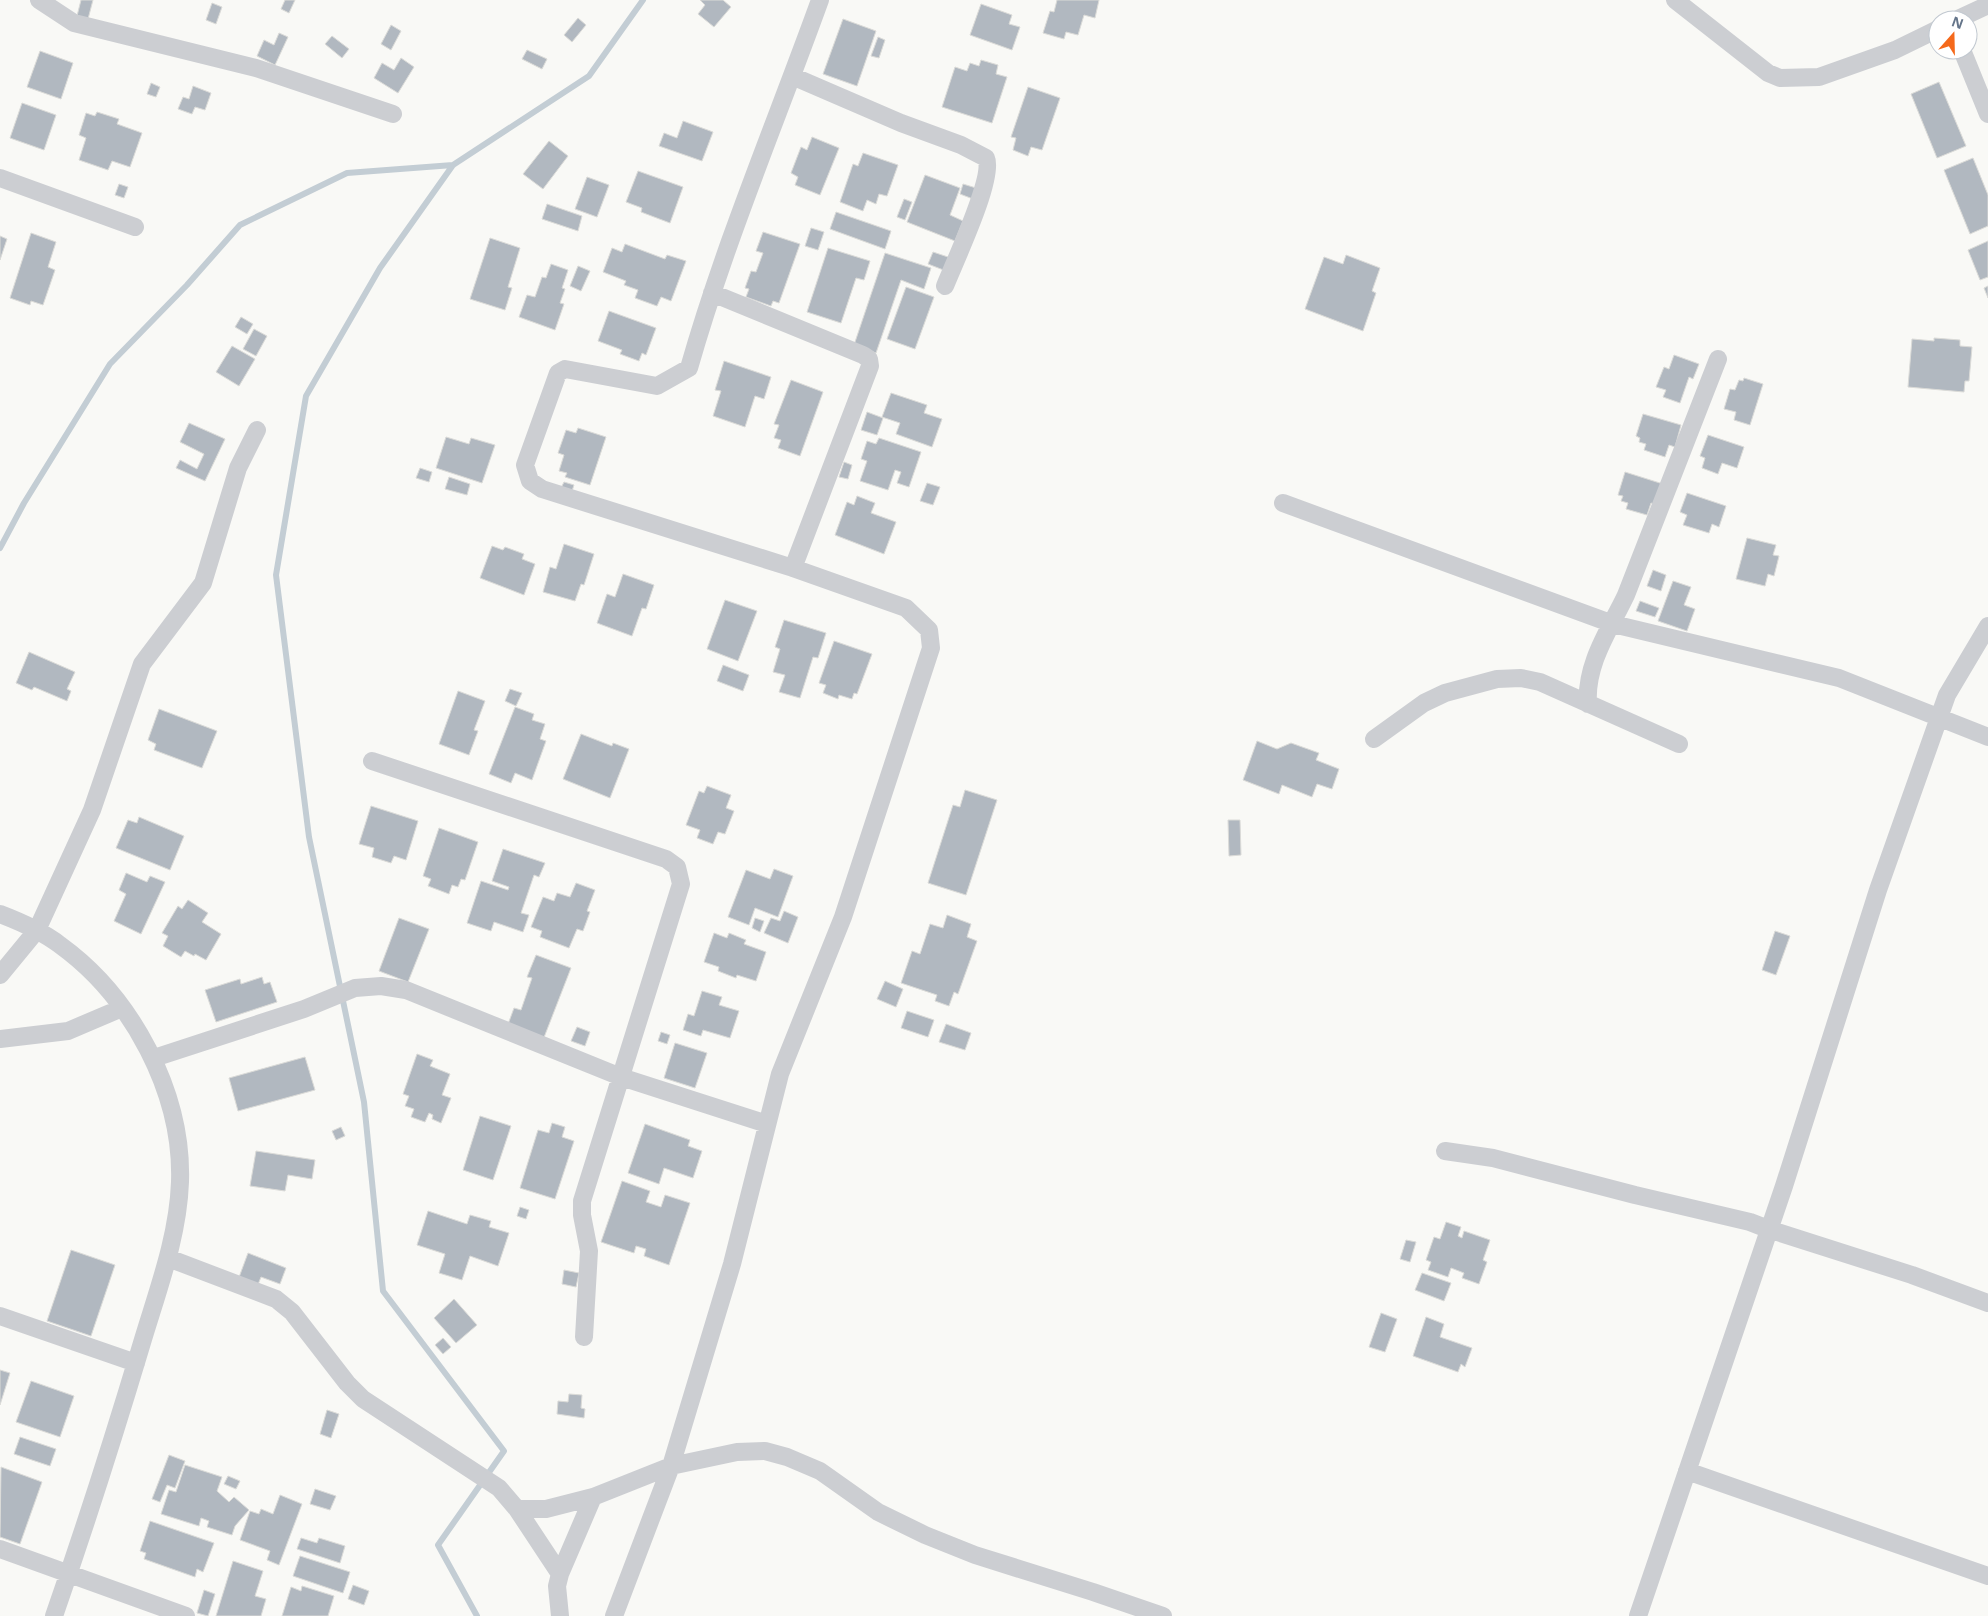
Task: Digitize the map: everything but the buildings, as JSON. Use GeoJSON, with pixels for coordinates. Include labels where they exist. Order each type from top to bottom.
{"type":"FeatureCollection","features":[{"type":"Feature","properties":{"kind":"street"},"geometry":{"type":"LineString","coordinates":[[39,0],[74,23],[256,68],[393,114]]}},
{"type":"Feature","properties":{"kind":"street"},"geometry":{"type":"LineString","coordinates":[[614,1616],[671,1466],[732,1264],[780,1074],[843,917],[931,648],[929,630],[906,608],[793,568],[542,489],[530,481],[526,465],[558,373],[565,369],[657,386],[689,368],[741,207],[820,0]]}},
{"type":"Feature","properties":{"kind":"street"},"geometry":{"type":"LineString","coordinates":[[1675,0],[1768,73],[1780,78],[1819,77],[1895,50],[1928,34]]}},
{"type":"Feature","properties":{"kind":"street"},"geometry":{"type":"LineString","coordinates":[[1966,60],[1988,114]]}},
{"type":"Feature","properties":{"kind":"street"},"geometry":{"type":"LineString","coordinates":[[792,76],[986,158],[988,162],[985,181],[974,220],[945,286]]}},
{"type":"Feature","properties":{"kind":"street"},"geometry":{"type":"LineString","coordinates":[[0,178],[135,227]]}},
{"type":"Feature","properties":{"kind":"street"},"geometry":{"type":"LineString","coordinates":[[712,293],[864,355],[869,359],[870,366],[793,568]]}},
{"type":"Feature","properties":{"kind":"street"},"geometry":{"type":"LineString","coordinates":[[1588,704],[1588,681],[1603,639],[1613,624],[1647,542],[1718,359]]}},
{"type":"Feature","properties":{"kind":"street"},"geometry":{"type":"LineString","coordinates":[[0,975],[37,930],[92,810],[142,664],[203,583],[238,468],[257,430]]}},
{"type":"Feature","properties":{"kind":"street"},"geometry":{"type":"LineString","coordinates":[[1283,503],[1613,624],[1839,678],[1988,737]]}},
{"type":"Feature","properties":{"kind":"street"},"geometry":{"type":"LineString","coordinates":[[1638,1616],[1784,1186],[1878,890],[1947,695],[1988,626]]}},
{"type":"Feature","properties":{"kind":"street"},"geometry":{"type":"LineString","coordinates":[[1374,739],[1424,703],[1445,693],[1497,679],[1521,678],[1540,682],[1679,744]]}},
{"type":"Feature","properties":{"kind":"street"},"geometry":{"type":"LineString","coordinates":[[372,761],[666,859],[677,867],[681,884],[582,1201],[582,1215],[589,1251],[584,1337]]}},
{"type":"Feature","properties":{"kind":"street"},"geometry":{"type":"LineString","coordinates":[[0,914],[37,930],[60,944],[84,964],[111,991],[154,1058],[171,1109],[179,1149],[180,1182],[177,1212],[168,1258],[69,1574],[54,1616]]}},
{"type":"Feature","properties":{"kind":"street"},"geometry":{"type":"LineString","coordinates":[[154,1058],[304,1009],[355,988],[381,986],[406,990],[621,1077],[766,1124]]}},
{"type":"Feature","properties":{"kind":"street"},"geometry":{"type":"LineString","coordinates":[[0,1039],[68,1031],[122,1008]]}},
{"type":"Feature","properties":{"kind":"street"},"geometry":{"type":"LineString","coordinates":[[1445,1151],[1494,1158],[1635,1195],[1750,1222],[1912,1275],[1988,1303]]}},
{"type":"Feature","properties":{"kind":"street"},"geometry":{"type":"LineString","coordinates":[[168,1258],[276,1299],[292,1312],[347,1383],[363,1399],[485,1477],[499,1488],[516,1509],[560,1574]]}},
{"type":"Feature","properties":{"kind":"street"},"geometry":{"type":"LineString","coordinates":[[0,1316],[136,1363]]}},
{"type":"Feature","properties":{"kind":"street"},"geometry":{"type":"LineString","coordinates":[[516,1509],[546,1510],[593,1497],[671,1466],[738,1452],[765,1451],[787,1456],[820,1471],[878,1512],[925,1535],[975,1556],[1093,1592],[1163,1616]]}},
{"type":"Feature","properties":{"kind":"street"},"geometry":{"type":"LineString","coordinates":[[1687,1471],[1988,1576]]}},
{"type":"Feature","properties":{"kind":"street"},"geometry":{"type":"LineString","coordinates":[[560,1616],[557,1586],[560,1574],[593,1497]]}},
{"type":"Feature","properties":{"kind":"street"},"geometry":{"type":"LineString","coordinates":[[0,1550],[186,1616]]}},
{"type":"Feature","properties":{"kind":"waterway"},"geometry":{"type":"LineString","coordinates":[[477,1616],[438,1545],[504,1451],[383,1291],[364,1102],[309,837],[276,575],[306,396],[380,268],[453,165],[589,76],[643,0]]}},
{"type":"Feature","properties":{"kind":"waterway"},"geometry":{"type":"LineString","coordinates":[[0,548],[24,503],[110,364],[187,285],[240,225],[347,173],[453,165]]}}]}
